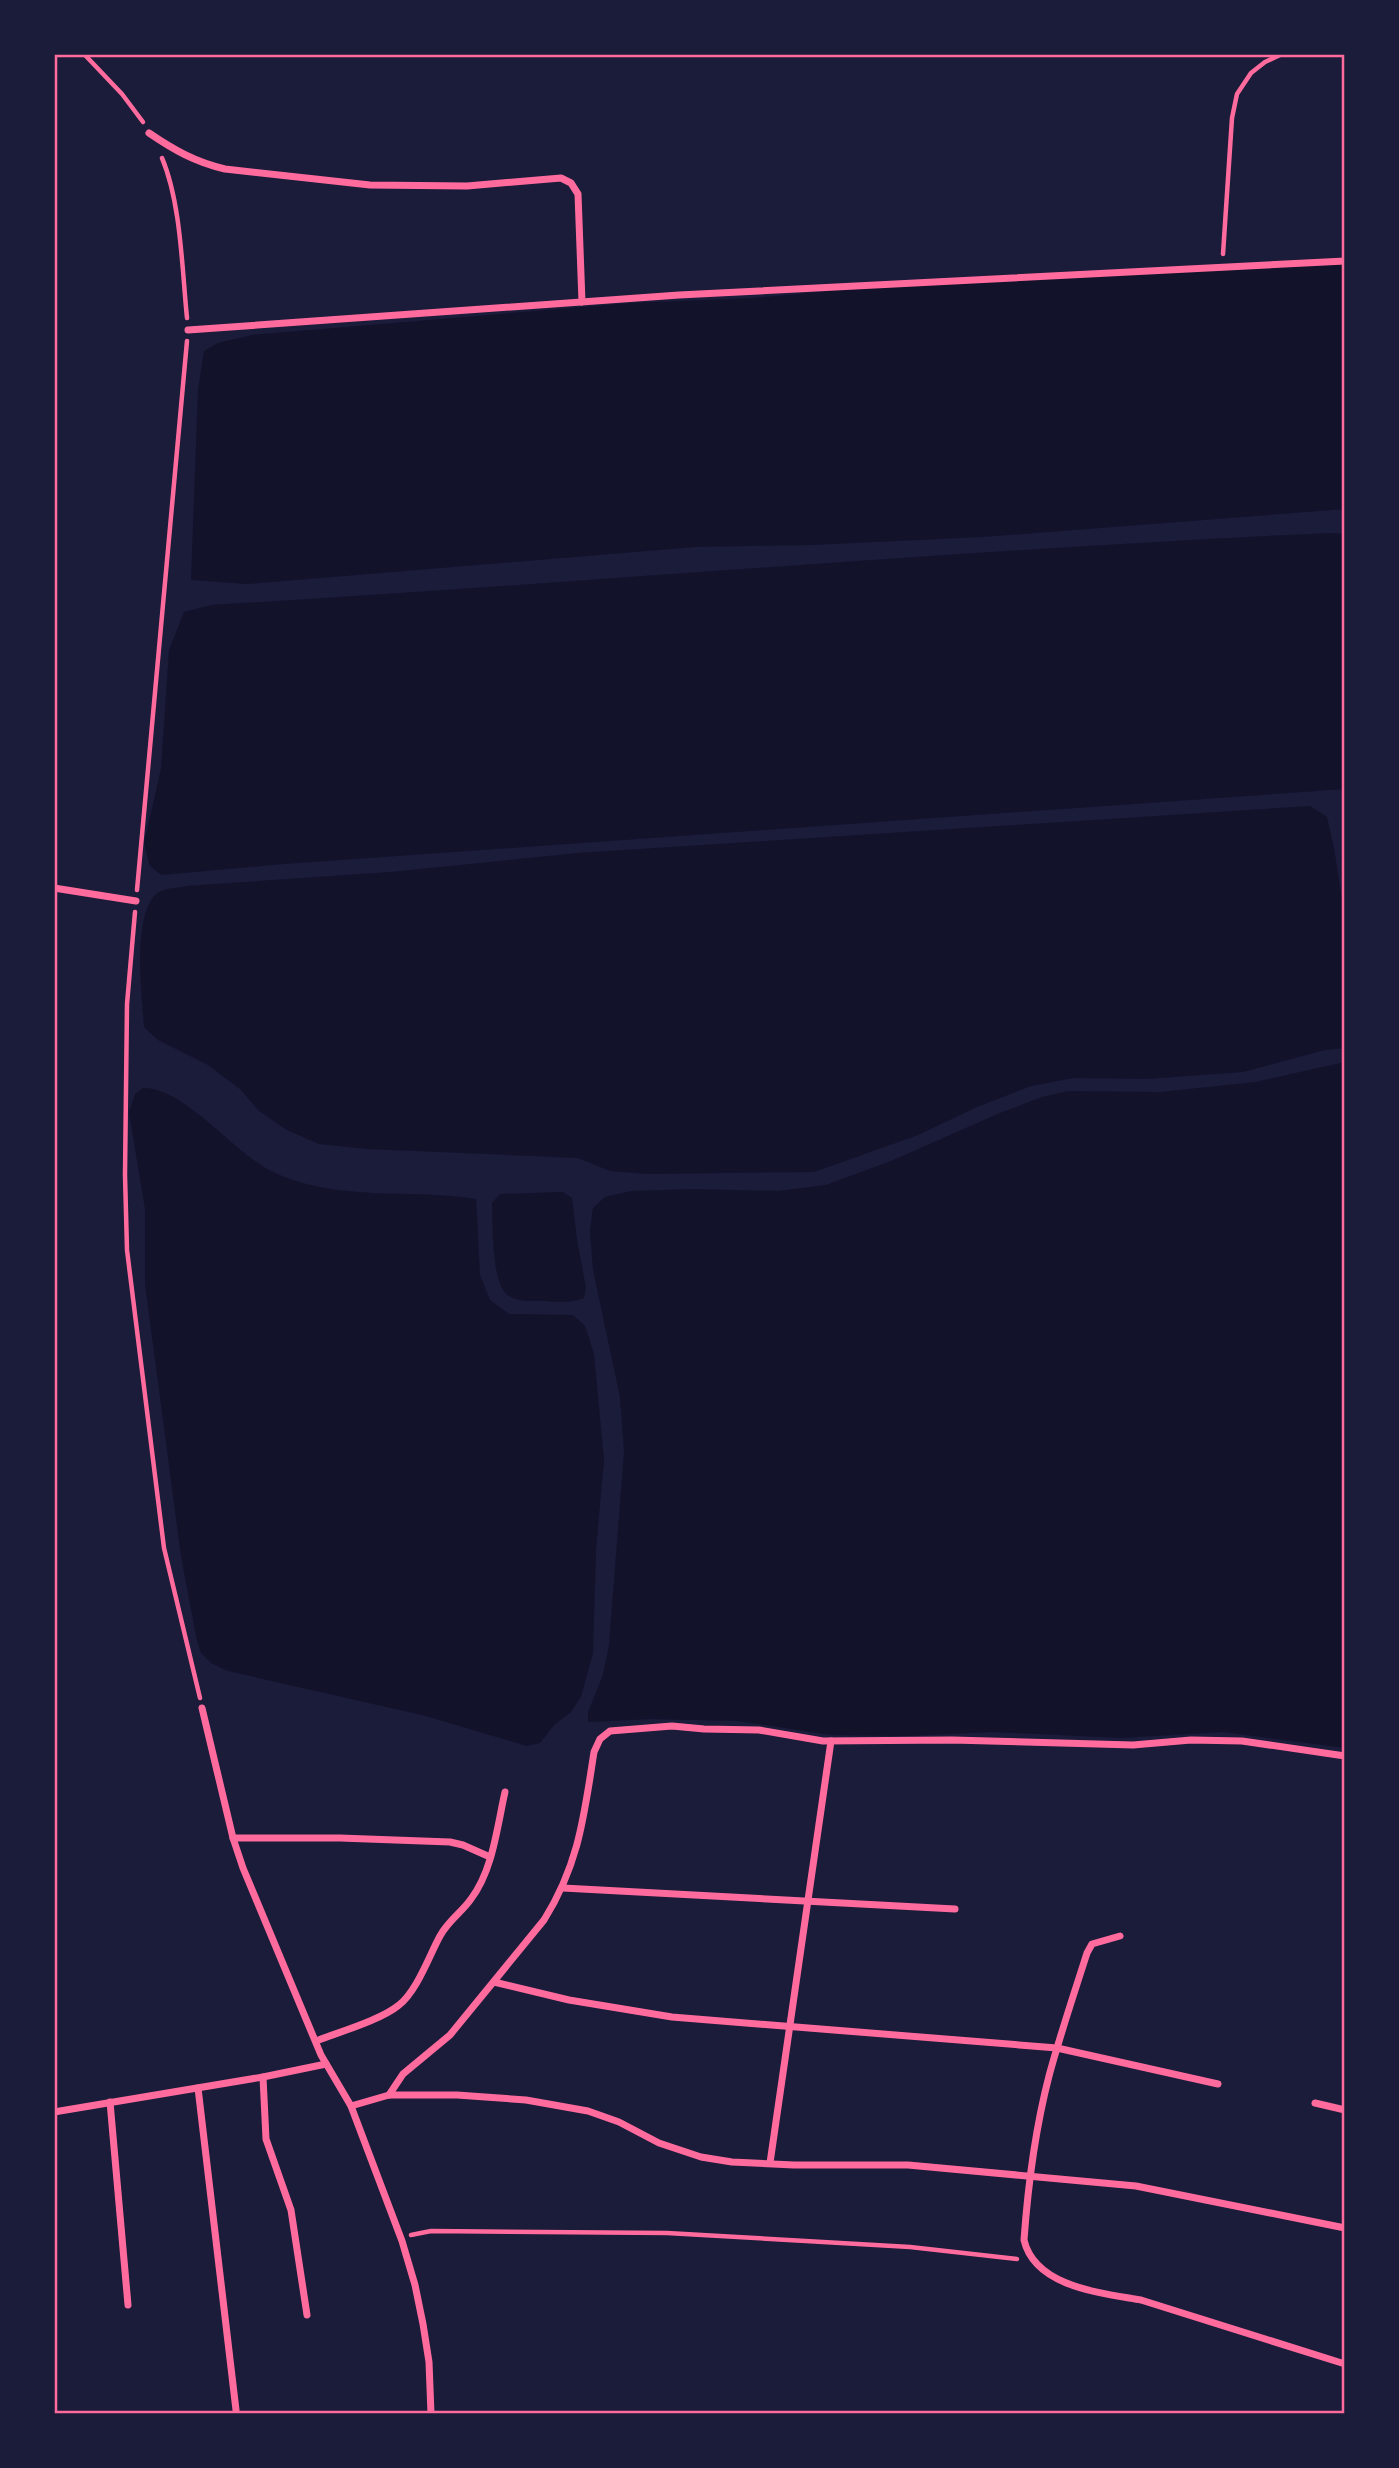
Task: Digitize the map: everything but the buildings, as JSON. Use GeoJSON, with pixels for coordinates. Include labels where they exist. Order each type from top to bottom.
{"type":"FeatureCollection","features":[{"type":"Feature","properties":{"kind":"street"},"geometry":{"type":"LineString","coordinates":[[149,133],[180,153],[225,169],[357,184],[456,186],[561,178],[571,183],[578,194],[582,302]]}},
{"type":"Feature","properties":{"kind":"street"},"geometry":{"type":"LineString","coordinates":[[188,330],[582,302],[1345,261]]}},
{"type":"Feature","properties":{"kind":"street"},"geometry":{"type":"LineString","coordinates":[[54,888],[136,901]]}},
{"type":"Feature","properties":{"kind":"street"},"geometry":{"type":"LineString","coordinates":[[202,1708],[233,1838],[243,1868],[326,2064],[351,2106],[402,2241],[415,2285],[429,2362],[431,2414]]}},
{"type":"Feature","properties":{"kind":"street"},"geometry":{"type":"LineString","coordinates":[[390,2095],[403,2074],[450,2035],[544,1920],[563,1888],[580,1839],[594,1752],[600,1739],[610,1731],[672,1726],[759,1730],[831,1741],[952,1740],[1133,1745],[1216,1740],[1345,1756]]}},
{"type":"Feature","properties":{"kind":"street"},"geometry":{"type":"LineString","coordinates":[[770,2164],[831,1741]]}},
{"type":"Feature","properties":{"kind":"street"},"geometry":{"type":"LineString","coordinates":[[316,2041],[400,2005],[409,1994],[442,1931],[472,1899],[490,1857],[505,1792]]}},
{"type":"Feature","properties":{"kind":"street"},"geometry":{"type":"LineString","coordinates":[[233,1838],[450,1842],[490,1857]]}},
{"type":"Feature","properties":{"kind":"street"},"geometry":{"type":"LineString","coordinates":[[563,1888],[955,1909]]}},
{"type":"Feature","properties":{"kind":"street"},"geometry":{"type":"LineString","coordinates":[[1120,1937],[1093,1944],[1087,1953],[1057,2048],[1048,2079],[1029,2175],[1024,2240],[1026,2250],[1033,2260],[1060,2280],[1140,2300],[1345,2364]]}},
{"type":"Feature","properties":{"kind":"street"},"geometry":{"type":"LineString","coordinates":[[494,1982],[569,2000],[672,2017],[1057,2048],[1218,2084]]}},
{"type":"Feature","properties":{"kind":"street"},"geometry":{"type":"LineString","coordinates":[[54,2112],[326,2064]]}},
{"type":"Feature","properties":{"kind":"street"},"geometry":{"type":"LineString","coordinates":[[263,2077],[266,2138],[291,2210],[307,2315]]}},
{"type":"Feature","properties":{"kind":"street"},"geometry":{"type":"LineString","coordinates":[[198,2088],[236,2410]]}},
{"type":"Feature","properties":{"kind":"street"},"geometry":{"type":"LineString","coordinates":[[351,2106],[390,2095],[457,2095],[526,2100],[599,2115],[619,2122],[659,2143],[701,2157],[770,2164],[908,2165],[1136,2186],[1345,2228]]}},
{"type":"Feature","properties":{"kind":"street"},"geometry":{"type":"LineString","coordinates":[[110,2102],[128,2305]]}},
{"type":"Feature","properties":{"kind":"street"},"geometry":{"type":"LineString","coordinates":[[1315,2103],[1345,2110]]}},
{"type":"Feature","properties":{"kind":"path"},"geometry":{"type":"LineString","coordinates":[[84,54],[122,94],[149,133],[169,174],[188,330],[127,1004],[125,1175],[127,1250],[164,1548],[202,1708]]}},
{"type":"Feature","properties":{"kind":"path"},"geometry":{"type":"LineString","coordinates":[[1223,268],[1232,118],[1237,94],[1251,73],[1282,54]]}},
{"type":"Feature","properties":{"kind":"path"},"geometry":{"type":"LineString","coordinates":[[403,2236],[431,2231],[667,2233],[910,2247],[1033,2260]]}},
{"type":"Feature","properties":{"kind":"shaded area"},"geometry":{"type":"Polygon","coordinates":[[[1345,264],[1345,509],[982,537],[695,547],[247,584],[191,580],[198,390],[204,351],[218,343],[252,335],[630,303],[754,298],[905,284],[1345,264]]]}},
{"type":"Feature","properties":{"kind":"shaded area"},"geometry":{"type":"Polygon","coordinates":[[[1345,534],[1345,789],[161,875],[150,866],[144,843],[161,769],[169,650],[184,612],[211,605],[1049,548],[1345,534]]]}},
{"type":"Feature","properties":{"kind":"shaded area"},"geometry":{"type":"Polygon","coordinates":[[[1310,806],[1327,817],[1345,920],[1345,1048],[1325,1050],[1243,1072],[1146,1079],[1074,1078],[1031,1086],[977,1107],[918,1135],[814,1172],[647,1174],[610,1171],[578,1158],[368,1149],[319,1144],[287,1130],[259,1111],[240,1089],[208,1065],[158,1040],[144,1027],[140,976],[141,935],[150,902],[159,892],[169,889],[391,872],[578,853],[1310,806]]]}},
{"type":"Feature","properties":{"kind":"shaded area"},"geometry":{"type":"Polygon","coordinates":[[[1345,1062],[1345,1748],[1223,1732],[1121,1738],[992,1732],[907,1736],[831,1735],[738,1721],[651,1719],[588,1722],[588,1712],[603,1675],[609,1645],[624,1452],[620,1397],[593,1270],[590,1231],[593,1208],[605,1197],[631,1191],[778,1191],[826,1185],[891,1161],[1042,1097],[1068,1091],[1161,1092],[1255,1082],[1345,1062]]]}},
{"type":"Feature","properties":{"kind":"shaded area"},"geometry":{"type":"Polygon","coordinates":[[[143,1088],[159,1090],[175,1098],[256,1162],[296,1181],[346,1191],[476,1199],[480,1275],[490,1300],[509,1314],[573,1315],[585,1326],[594,1354],[604,1460],[596,1549],[593,1653],[581,1697],[571,1712],[554,1725],[540,1743],[527,1746],[426,1716],[228,1671],[211,1663],[201,1653],[181,1556],[145,1284],[145,1209],[129,1112],[135,1094],[143,1088]]]}},
{"type":"Feature","properties":{"kind":"shaded area"},"geometry":{"type":"Polygon","coordinates":[[[563,1192],[572,1198],[586,1288],[584,1298],[563,1302],[513,1298],[503,1290],[496,1267],[492,1203],[500,1194],[563,1192]]]}}]}
